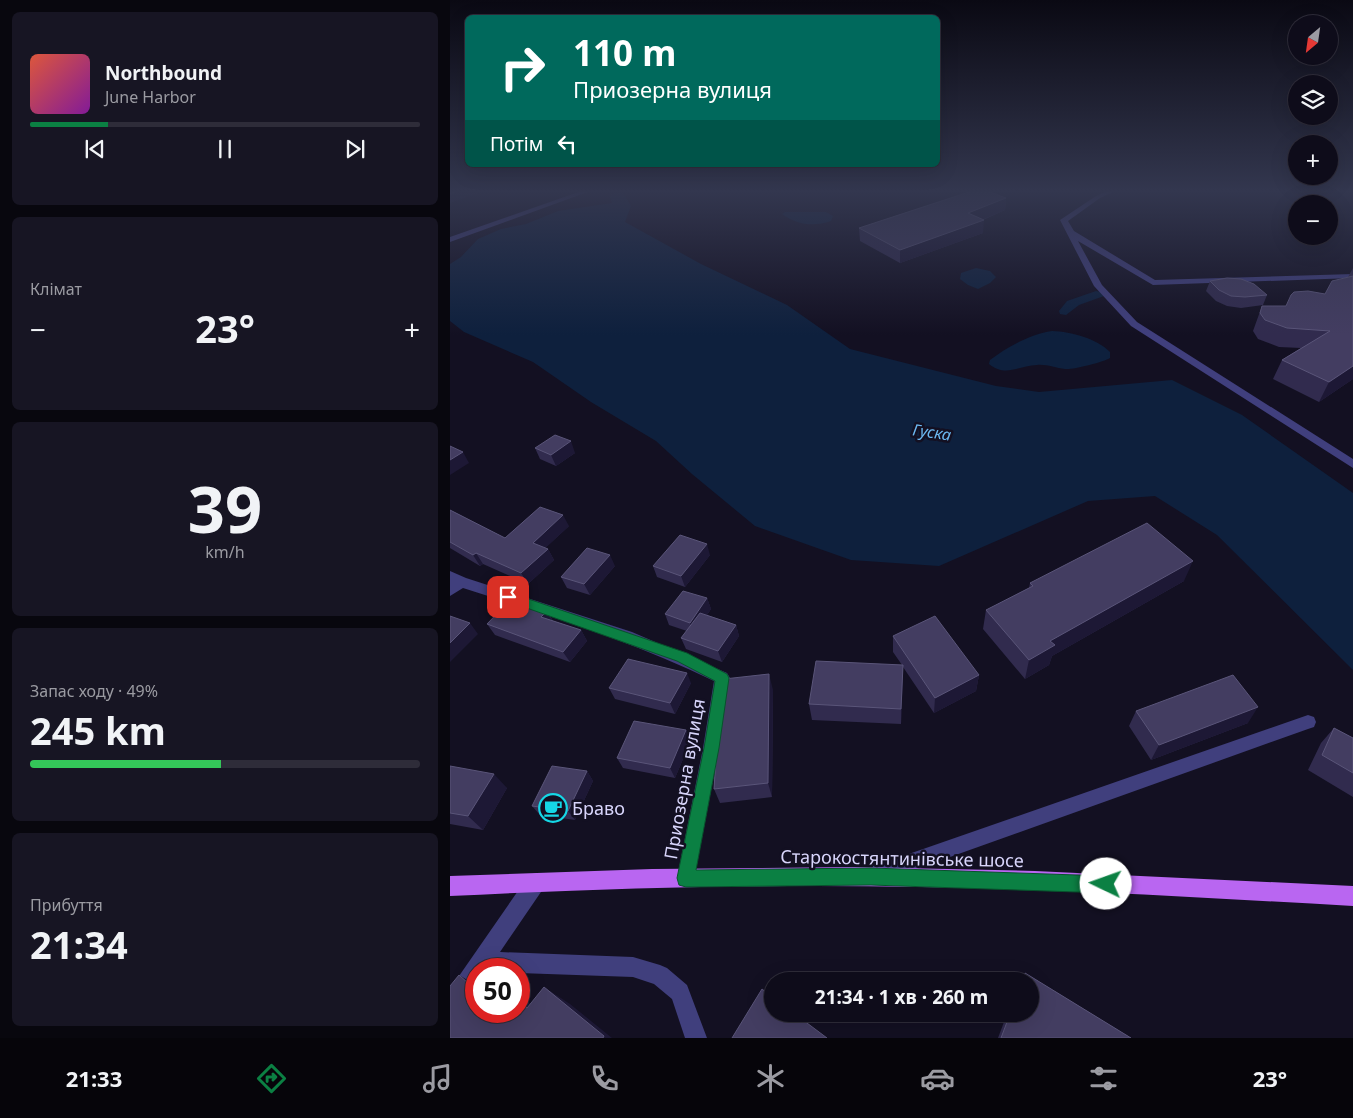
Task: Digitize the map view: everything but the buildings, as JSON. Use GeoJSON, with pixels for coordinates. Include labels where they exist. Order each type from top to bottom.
{"type":"FeatureCollection","features":[{"type":"Feature","properties":{"kind":"main road","name":"Старокостянтинівське шосе"},"geometry":{"type":"LineString","coordinates":[[450,886],[686,878],[871,877],[991,879],[1353,896]]}},
{"type":"Feature","properties":{"kind":"street"},"geometry":{"type":"LineString","coordinates":[[1073,238],[1098,286],[1134,324],[1353,464]]}},
{"type":"Feature","properties":{"kind":"street"},"geometry":{"type":"LineString","coordinates":[[1078,238],[1153,284],[1353,276]]}},
{"type":"Feature","properties":{"kind":"street","name":"Приозерна вулиця"},"geometry":{"type":"LineString","coordinates":[[454,583],[539,607],[682,657],[722,678],[711,748],[686,878]]}},
{"type":"Feature","properties":{"kind":"street"},"geometry":{"type":"LineString","coordinates":[[871,877],[1308,722]]}},
{"type":"Feature","properties":{"kind":"street"},"geometry":{"type":"LineString","coordinates":[[484,958],[536,882]]}},
{"type":"Feature","properties":{"kind":"street"},"geometry":{"type":"LineString","coordinates":[[530,967],[633,967],[660,975],[680,992],[696,1038]]}},
{"type":"Feature","properties":{"kind":"street"},"geometry":{"type":"LineString","coordinates":[[450,1007],[465,986]]}},
{"type":"Feature","properties":{"kind":"water","name":"Гуска"},"geometry":{"type":"Polygon","coordinates":[[[655,238],[701,264],[787,305],[850,349],[996,386],[1039,392],[1172,380],[1242,415],[1353,493],[1353,670],[1217,535],[1155,496],[1088,501],[939,566],[851,560],[755,526],[692,474],[656,441],[591,402],[533,362],[464,332],[450,321],[450,264],[461,257],[478,239],[655,238]]]}},
{"type":"Feature","properties":{"kind":"water"},"geometry":{"type":"Polygon","coordinates":[[[976,268],[990,271],[996,277],[990,283],[978,289],[960,279],[961,273],[976,268]]]}},
{"type":"Feature","properties":{"kind":"water"},"geometry":{"type":"Polygon","coordinates":[[[1096,291],[1101,292],[1104,296],[1079,305],[1066,315],[1060,314],[1059,311],[1067,301],[1096,291]]]}},
{"type":"Feature","properties":{"kind":"water"},"geometry":{"type":"Polygon","coordinates":[[[1052,331],[1075,334],[1091,339],[1110,352],[1110,358],[1095,364],[1069,369],[1040,365],[1013,370],[1001,370],[989,364],[990,360],[1004,350],[1028,338],[1052,331]]]}},
{"type":"Feature","properties":{"kind":"place","name":"Браво"},"geometry":{"type":"Point","coordinates":[553,808]}},
{"type":"Feature","properties":{"kind":"route"},"geometry":{"type":"LineString","coordinates":[[508,597],[682,657],[722,678],[711,748],[686,878],[871,877],[991,879],[1106,884]]}}]}
